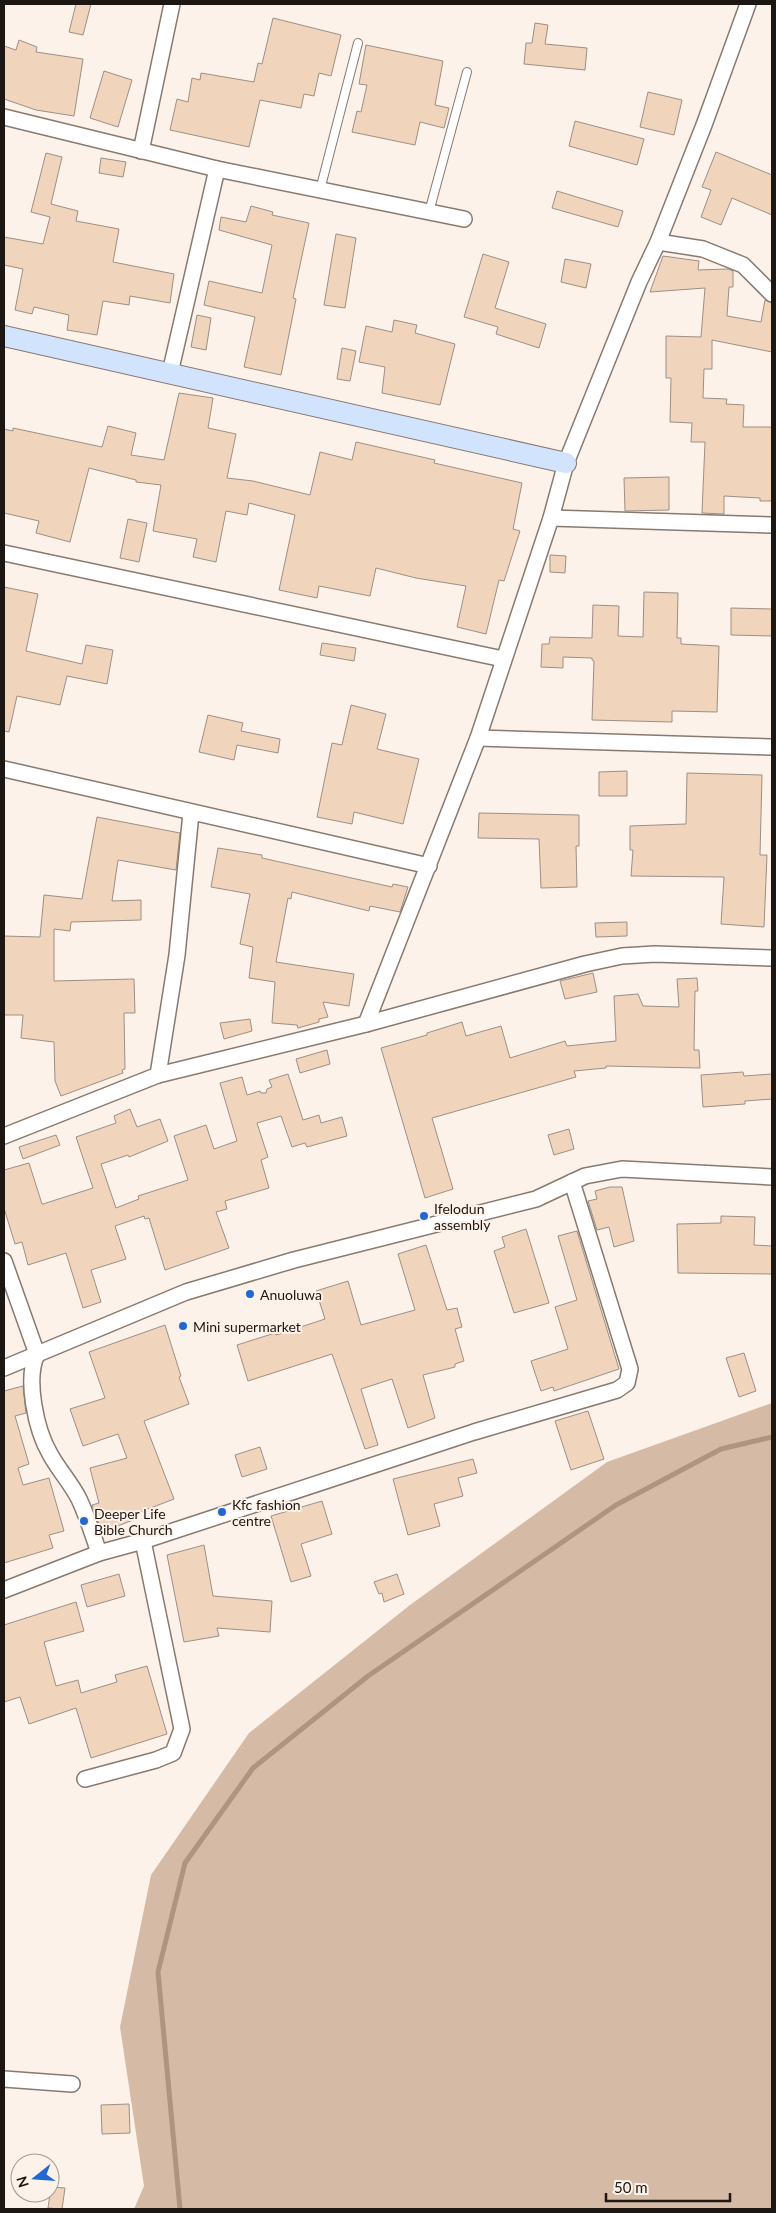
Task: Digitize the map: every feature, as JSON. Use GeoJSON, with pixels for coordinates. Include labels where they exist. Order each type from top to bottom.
{"type":"FeatureCollection","features":[{"type":"Feature","properties":{"kind":"street"},"geometry":{"type":"LineString","coordinates":[[141,151],[172,4]]}},
{"type":"Feature","properties":{"kind":"street"},"geometry":{"type":"LineString","coordinates":[[366,1024],[478,738],[551,518],[566,463],[639,282],[658,242],[704,125],[748,4]]}},
{"type":"Feature","properties":{"kind":"street"},"geometry":{"type":"LineString","coordinates":[[4,117],[217,169],[464,219]]}},
{"type":"Feature","properties":{"kind":"street"},"geometry":{"type":"LineString","coordinates":[[170,373],[217,169]]}},
{"type":"Feature","properties":{"kind":"street"},"geometry":{"type":"LineString","coordinates":[[658,242],[703,248],[743,266],[772,294]]}},
{"type":"Feature","properties":{"kind":"street"},"geometry":{"type":"LineString","coordinates":[[4,336],[566,463]]}},
{"type":"Feature","properties":{"kind":"street"},"geometry":{"type":"LineString","coordinates":[[551,518],[772,526]]}},
{"type":"Feature","properties":{"kind":"street"},"geometry":{"type":"LineString","coordinates":[[4,553],[503,658]]}},
{"type":"Feature","properties":{"kind":"street"},"geometry":{"type":"LineString","coordinates":[[478,738],[772,747]]}},
{"type":"Feature","properties":{"kind":"street"},"geometry":{"type":"LineString","coordinates":[[4,769],[429,866]]}},
{"type":"Feature","properties":{"kind":"street"},"geometry":{"type":"LineString","coordinates":[[158,1075],[177,955],[192,813]]}},
{"type":"Feature","properties":{"kind":"street"},"geometry":{"type":"LineString","coordinates":[[4,1136],[158,1075],[366,1024],[575,966],[622,956],[655,954],[772,958]]}},
{"type":"Feature","properties":{"kind":"street"},"geometry":{"type":"LineString","coordinates":[[4,1368],[186,1292],[294,1260],[536,1199],[585,1176],[622,1169],[772,1177]]}},
{"type":"Feature","properties":{"kind":"street"},"geometry":{"type":"LineString","coordinates":[[4,1590],[99,1553],[143,1541],[474,1432],[617,1390],[627,1383],[630,1369],[572,1182]]}},
{"type":"Feature","properties":{"kind":"street"},"geometry":{"type":"LineString","coordinates":[[4,1261],[37,1354],[33,1362],[32,1383],[41,1432],[48,1452],[78,1497],[99,1553]]}},
{"type":"Feature","properties":{"kind":"street"},"geometry":{"type":"LineString","coordinates":[[85,1779],[156,1760],[173,1753],[182,1729],[143,1541]]}},
{"type":"Feature","properties":{"kind":"street"},"geometry":{"type":"LineString","coordinates":[[4,2079],[72,2084]]}},
{"type":"Feature","properties":{"kind":"lane"},"geometry":{"type":"LineString","coordinates":[[320,190],[358,43]]}},
{"type":"Feature","properties":{"kind":"lane"},"geometry":{"type":"LineString","coordinates":[[429,212],[467,72]]}},
{"type":"Feature","properties":{"kind":"shaded area"},"geometry":{"type":"Polygon","coordinates":[[[772,1403],[772,2209],[134,2209],[144,2186],[120,2027],[151,1875],[249,1733],[410,1605],[607,1462],[772,1403]]]}},
{"type":"Feature","properties":{"kind":"building"},"geometry":{"type":"Polygon","coordinates":[[[76,4],[91,4],[83,35],[69,32],[76,4]]]}},
{"type":"Feature","properties":{"kind":"building"},"geometry":{"type":"Polygon","coordinates":[[[273,18],[341,35],[331,76],[319,73],[314,96],[304,94],[301,108],[260,100],[249,147],[170,130],[177,99],[188,102],[192,78],[200,80],[201,73],[254,82],[258,63],[262,64],[273,18]]]}},
{"type":"Feature","properties":{"kind":"building"},"geometry":{"type":"Polygon","coordinates":[[[535,23],[548,25],[545,44],[587,48],[585,70],[524,64],[526,43],[532,43],[535,23]]]}},
{"type":"Feature","properties":{"kind":"building"},"geometry":{"type":"Polygon","coordinates":[[[19,40],[37,47],[36,52],[83,59],[74,116],[36,110],[4,99],[4,46],[16,50],[19,40]]]}},
{"type":"Feature","properties":{"kind":"building"},"geometry":{"type":"Polygon","coordinates":[[[366,45],[443,61],[435,105],[449,108],[444,128],[420,122],[415,145],[352,132],[357,111],[361,112],[367,85],[359,84],[366,45]]]}},
{"type":"Feature","properties":{"kind":"building"},"geometry":{"type":"Polygon","coordinates":[[[104,71],[132,80],[118,127],[90,118],[104,71]]]}},
{"type":"Feature","properties":{"kind":"building"},"geometry":{"type":"Polygon","coordinates":[[[648,92],[682,100],[674,135],[640,127],[648,92]]]}},
{"type":"Feature","properties":{"kind":"building"},"geometry":{"type":"Polygon","coordinates":[[[575,121],[644,139],[637,165],[569,146],[575,121]]]}},
{"type":"Feature","properties":{"kind":"building"},"geometry":{"type":"Polygon","coordinates":[[[716,152],[772,175],[772,215],[732,198],[721,225],[701,217],[711,190],[702,187],[716,152]]]}},
{"type":"Feature","properties":{"kind":"building"},"geometry":{"type":"Polygon","coordinates":[[[46,153],[62,157],[51,204],[78,211],[76,221],[119,229],[113,262],[174,274],[170,303],[130,296],[129,305],[103,301],[97,335],[67,330],[69,315],[34,307],[32,314],[15,310],[23,269],[4,265],[4,237],[43,244],[50,217],[31,212],[46,153]]]}},
{"type":"Feature","properties":{"kind":"building"},"geometry":{"type":"Polygon","coordinates":[[[101,158],[126,162],[123,177],[99,173],[101,158]]]}},
{"type":"Feature","properties":{"kind":"building"},"geometry":{"type":"Polygon","coordinates":[[[557,191],[623,211],[618,227],[552,208],[557,191]]]}},
{"type":"Feature","properties":{"kind":"building"},"geometry":{"type":"Polygon","coordinates":[[[251,206],[273,212],[272,215],[309,223],[293,298],[296,299],[281,375],[244,367],[255,317],[204,305],[209,281],[262,293],[272,245],[219,230],[221,217],[246,222],[251,206]]]}},
{"type":"Feature","properties":{"kind":"building"},"geometry":{"type":"Polygon","coordinates":[[[336,234],[356,238],[345,308],[324,305],[336,234]]]}},
{"type":"Feature","properties":{"kind":"building"},"geometry":{"type":"Polygon","coordinates":[[[483,254],[509,262],[495,308],[546,324],[539,348],[496,334],[498,327],[464,317],[483,254]]]}},
{"type":"Feature","properties":{"kind":"building"},"geometry":{"type":"Polygon","coordinates":[[[663,256],[699,261],[698,270],[728,269],[733,271],[733,287],[729,287],[727,316],[761,322],[765,300],[772,303],[772,352],[712,340],[712,369],[704,369],[703,398],[727,399],[726,404],[744,405],[743,427],[772,427],[772,501],[760,501],[760,498],[724,496],[724,514],[702,513],[705,442],[691,442],[692,423],[670,422],[671,378],[666,378],[666,336],[701,337],[705,288],[650,292],[663,256]]]}},
{"type":"Feature","properties":{"kind":"building"},"geometry":{"type":"Polygon","coordinates":[[[565,259],[591,264],[586,288],[561,282],[565,259]]]}},
{"type":"Feature","properties":{"kind":"building"},"geometry":{"type":"Polygon","coordinates":[[[197,315],[211,318],[206,350],[191,347],[197,315]]]}},
{"type":"Feature","properties":{"kind":"building"},"geometry":{"type":"Polygon","coordinates":[[[394,320],[417,325],[415,333],[455,344],[440,405],[382,393],[385,367],[359,362],[366,326],[392,332],[394,320]]]}},
{"type":"Feature","properties":{"kind":"building"},"geometry":{"type":"Polygon","coordinates":[[[342,348],[356,351],[350,381],[337,379],[342,348]]]}},
{"type":"Feature","properties":{"kind":"building"},"geometry":{"type":"Polygon","coordinates":[[[179,393],[213,398],[208,428],[236,434],[227,478],[253,481],[310,495],[320,452],[352,460],[356,442],[435,460],[434,463],[522,483],[513,529],[520,531],[504,581],[499,580],[486,634],[457,627],[466,586],[416,578],[376,568],[370,596],[319,586],[317,598],[279,590],[295,515],[249,503],[247,515],[226,511],[216,562],[193,557],[197,539],[153,531],[161,485],[136,482],[136,480],[89,468],[70,542],[36,533],[39,521],[4,513],[4,429],[13,431],[13,428],[102,447],[108,426],[136,433],[131,455],[164,460],[179,393]]]}},
{"type":"Feature","properties":{"kind":"building"},"geometry":{"type":"Polygon","coordinates":[[[669,477],[669,510],[625,511],[624,478],[669,477]]]}},
{"type":"Feature","properties":{"kind":"building"},"geometry":{"type":"Polygon","coordinates":[[[128,519],[147,523],[139,562],[120,558],[128,519]]]}},
{"type":"Feature","properties":{"kind":"building"},"geometry":{"type":"Polygon","coordinates":[[[550,555],[566,556],[565,573],[550,572],[550,555]]]}},
{"type":"Feature","properties":{"kind":"building"},"geometry":{"type":"Polygon","coordinates":[[[4,587],[38,594],[26,651],[82,664],[86,645],[113,650],[107,684],[67,676],[60,705],[17,696],[9,732],[4,731],[4,587]]]}},
{"type":"Feature","properties":{"kind":"building"},"geometry":{"type":"Polygon","coordinates":[[[644,592],[678,593],[677,638],[681,638],[681,644],[719,646],[717,712],[672,711],[672,722],[592,720],[594,661],[592,658],[563,657],[563,668],[541,667],[542,644],[549,644],[550,637],[592,638],[593,605],[619,606],[618,636],[643,637],[644,592]]]}},
{"type":"Feature","properties":{"kind":"building"},"geometry":{"type":"Polygon","coordinates":[[[731,608],[772,609],[772,636],[731,635],[731,608]]]}},
{"type":"Feature","properties":{"kind":"building"},"geometry":{"type":"Polygon","coordinates":[[[322,643],[356,648],[354,661],[320,655],[322,643]]]}},
{"type":"Feature","properties":{"kind":"building"},"geometry":{"type":"Polygon","coordinates":[[[351,705],[386,714],[377,749],[419,759],[403,824],[354,812],[352,824],[317,817],[332,743],[342,745],[351,705]]]}},
{"type":"Feature","properties":{"kind":"building"},"geometry":{"type":"Polygon","coordinates":[[[208,715],[243,723],[241,731],[280,739],[278,753],[237,745],[234,760],[199,752],[208,715]]]}},
{"type":"Feature","properties":{"kind":"building"},"geometry":{"type":"Polygon","coordinates":[[[627,771],[627,796],[599,796],[599,772],[627,771]]]}},
{"type":"Feature","properties":{"kind":"building"},"geometry":{"type":"Polygon","coordinates":[[[687,773],[762,775],[760,855],[767,855],[764,927],[721,924],[724,877],[631,876],[633,850],[630,850],[630,826],[686,824],[687,773]]]}},
{"type":"Feature","properties":{"kind":"building"},"geometry":{"type":"Polygon","coordinates":[[[479,813],[579,815],[579,846],[576,846],[577,887],[541,888],[539,839],[478,838],[479,813]]]}},
{"type":"Feature","properties":{"kind":"building"},"geometry":{"type":"Polygon","coordinates":[[[97,817],[180,833],[176,870],[118,860],[112,901],[141,900],[141,920],[71,922],[70,931],[54,929],[54,981],[134,979],[135,1013],[124,1013],[125,1069],[122,1070],[123,1073],[61,1096],[55,1081],[54,1042],[21,1038],[23,1015],[4,1015],[4,936],[40,937],[44,895],[82,899],[97,817]]]}},
{"type":"Feature","properties":{"kind":"building"},"geometry":{"type":"Polygon","coordinates":[[[218,848],[262,855],[262,858],[392,887],[393,884],[408,887],[400,912],[370,906],[369,911],[292,892],[291,899],[288,898],[276,962],[354,974],[349,1006],[323,1002],[328,1017],[319,1019],[319,1022],[298,1028],[297,1025],[272,1023],[275,982],[249,978],[253,947],[240,944],[250,894],[211,887],[218,848]]]}},
{"type":"Feature","properties":{"kind":"building"},"geometry":{"type":"Polygon","coordinates":[[[627,922],[627,936],[596,937],[595,923],[627,922]]]}},
{"type":"Feature","properties":{"kind":"building"},"geometry":{"type":"Polygon","coordinates":[[[593,973],[597,992],[565,999],[560,981],[593,973]]]}},
{"type":"Feature","properties":{"kind":"building"},"geometry":{"type":"Polygon","coordinates":[[[697,978],[698,991],[695,991],[694,1050],[699,1050],[700,1068],[606,1066],[606,1068],[574,1071],[576,1077],[432,1118],[453,1189],[425,1198],[381,1048],[427,1035],[427,1033],[462,1022],[466,1036],[501,1026],[510,1058],[565,1041],[567,1046],[616,1041],[614,996],[638,994],[643,1006],[679,1007],[677,979],[697,978]]]}},
{"type":"Feature","properties":{"kind":"building"},"geometry":{"type":"Polygon","coordinates":[[[250,1019],[252,1031],[224,1039],[220,1023],[250,1019]]]}},
{"type":"Feature","properties":{"kind":"building"},"geometry":{"type":"Polygon","coordinates":[[[327,1050],[330,1064],[300,1073],[296,1059],[327,1050]]]}},
{"type":"Feature","properties":{"kind":"building"},"geometry":{"type":"Polygon","coordinates":[[[743,1072],[744,1076],[772,1074],[772,1099],[745,1101],[745,1104],[703,1107],[701,1075],[743,1072]]]}},
{"type":"Feature","properties":{"kind":"building"},"geometry":{"type":"Polygon","coordinates":[[[288,1074],[303,1120],[319,1115],[321,1123],[342,1117],[347,1136],[307,1147],[305,1143],[292,1147],[281,1116],[257,1123],[268,1157],[261,1160],[269,1188],[225,1201],[227,1209],[216,1212],[229,1248],[165,1270],[149,1218],[145,1219],[144,1216],[115,1226],[126,1259],[91,1270],[101,1302],[83,1308],[66,1253],[28,1265],[22,1242],[15,1244],[4,1208],[4,1170],[29,1163],[42,1204],[93,1188],[76,1137],[116,1123],[114,1116],[130,1109],[137,1127],[160,1119],[168,1141],[129,1157],[128,1155],[101,1164],[116,1208],[139,1199],[138,1196],[188,1180],[174,1136],[206,1125],[214,1149],[237,1141],[220,1083],[242,1077],[247,1095],[260,1091],[261,1093],[266,1093],[267,1089],[272,1087],[269,1080],[288,1074]]]}},
{"type":"Feature","properties":{"kind":"building"},"geometry":{"type":"Polygon","coordinates":[[[569,1129],[574,1149],[554,1155],[548,1135],[569,1129]]]}},
{"type":"Feature","properties":{"kind":"building"},"geometry":{"type":"Polygon","coordinates":[[[56,1135],[60,1145],[23,1159],[19,1147],[56,1135]]]}},
{"type":"Feature","properties":{"kind":"building"},"geometry":{"type":"Polygon","coordinates":[[[610,1187],[622,1187],[634,1241],[614,1247],[609,1227],[597,1230],[588,1201],[597,1199],[595,1191],[610,1187]]]}},
{"type":"Feature","properties":{"kind":"building"},"geometry":{"type":"Polygon","coordinates":[[[721,1216],[755,1217],[754,1245],[772,1246],[772,1274],[678,1273],[677,1224],[721,1223],[721,1216]]]}},
{"type":"Feature","properties":{"kind":"building"},"geometry":{"type":"Polygon","coordinates":[[[526,1229],[549,1303],[514,1313],[494,1251],[505,1247],[502,1237],[526,1229]]]}},
{"type":"Feature","properties":{"kind":"building"},"geometry":{"type":"Polygon","coordinates":[[[577,1231],[619,1369],[554,1391],[553,1387],[541,1391],[531,1361],[568,1349],[555,1307],[577,1300],[558,1236],[577,1231]]]}},
{"type":"Feature","properties":{"kind":"building"},"geometry":{"type":"Polygon","coordinates":[[[426,1245],[447,1310],[457,1308],[462,1327],[455,1329],[464,1361],[455,1364],[455,1367],[423,1375],[435,1418],[408,1428],[392,1379],[361,1389],[378,1445],[365,1449],[332,1354],[248,1381],[237,1345],[325,1319],[316,1291],[348,1281],[361,1325],[415,1310],[398,1254],[426,1245]]]}},
{"type":"Feature","properties":{"kind":"building"},"geometry":{"type":"Polygon","coordinates":[[[165,1325],[181,1376],[179,1377],[189,1404],[144,1421],[174,1499],[135,1514],[136,1519],[102,1532],[92,1505],[99,1503],[90,1468],[127,1458],[118,1434],[83,1446],[70,1409],[105,1398],[89,1352],[165,1325]]]}},
{"type":"Feature","properties":{"kind":"building"},"geometry":{"type":"Polygon","coordinates":[[[744,1353],[756,1391],[739,1397],[726,1358],[744,1353]]]}},
{"type":"Feature","properties":{"kind":"building"},"geometry":{"type":"Polygon","coordinates":[[[23,1386],[26,1413],[15,1416],[29,1464],[18,1468],[23,1485],[49,1478],[64,1531],[49,1535],[53,1548],[4,1563],[4,1391],[23,1386]]]}},
{"type":"Feature","properties":{"kind":"building"},"geometry":{"type":"Polygon","coordinates":[[[588,1411],[604,1459],[571,1470],[555,1421],[588,1411]]]}},
{"type":"Feature","properties":{"kind":"building"},"geometry":{"type":"Polygon","coordinates":[[[260,1447],[267,1469],[242,1477],[235,1455],[260,1447]]]}},
{"type":"Feature","properties":{"kind":"building"},"geometry":{"type":"Polygon","coordinates":[[[473,1459],[477,1473],[458,1478],[463,1496],[434,1504],[440,1526],[408,1535],[393,1479],[473,1459]]]}},
{"type":"Feature","properties":{"kind":"building"},"geometry":{"type":"Polygon","coordinates":[[[322,1501],[332,1534],[301,1544],[311,1576],[291,1582],[271,1516],[322,1501]]]}},
{"type":"Feature","properties":{"kind":"building"},"geometry":{"type":"Polygon","coordinates":[[[204,1545],[213,1596],[272,1601],[270,1632],[217,1628],[219,1636],[184,1642],[167,1555],[204,1545]]]}},
{"type":"Feature","properties":{"kind":"building"},"geometry":{"type":"Polygon","coordinates":[[[119,1574],[125,1596],[87,1607],[81,1585],[119,1574]]]}},
{"type":"Feature","properties":{"kind":"building"},"geometry":{"type":"Polygon","coordinates":[[[397,1574],[404,1594],[384,1602],[382,1593],[379,1594],[374,1582],[397,1574]]]}},
{"type":"Feature","properties":{"kind":"building"},"geometry":{"type":"Polygon","coordinates":[[[76,1602],[84,1631],[44,1642],[56,1686],[78,1680],[81,1693],[117,1682],[115,1675],[147,1666],[167,1734],[91,1758],[76,1708],[29,1724],[20,1697],[4,1702],[4,1625],[76,1602]]]}},
{"type":"Feature","properties":{"kind":"building"},"geometry":{"type":"Polygon","coordinates":[[[129,2104],[130,2133],[102,2134],[101,2105],[129,2104]]]}},
{"type":"Feature","properties":{"kind":"building"},"geometry":{"type":"Polygon","coordinates":[[[60,2188],[65,2188],[62,2209],[48,2208],[49,2203],[60,2203],[60,2188]]]}},
{"type":"Feature","properties":{"kind":"waterway"},"geometry":{"type":"LineString","coordinates":[[180,2209],[158,1972],[185,1863],[253,1768],[368,1676],[616,1505],[721,1449],[772,1437]]}},
{"type":"Feature","properties":{"kind":"place","name":"Ifelodun assembly"},"geometry":{"type":"Point","coordinates":[424,1216]}},
{"type":"Feature","properties":{"kind":"place","name":"Anuoluwa"},"geometry":{"type":"Point","coordinates":[250,1294]}},
{"type":"Feature","properties":{"kind":"place","name":"Mini supermarket"},"geometry":{"type":"Point","coordinates":[183,1326]}},
{"type":"Feature","properties":{"kind":"place","name":"Kfc fashion centre"},"geometry":{"type":"Point","coordinates":[222,1512]}},
{"type":"Feature","properties":{"kind":"place","name":"Deeper Life Bible Church"},"geometry":{"type":"Point","coordinates":[84,1521]}}]}
